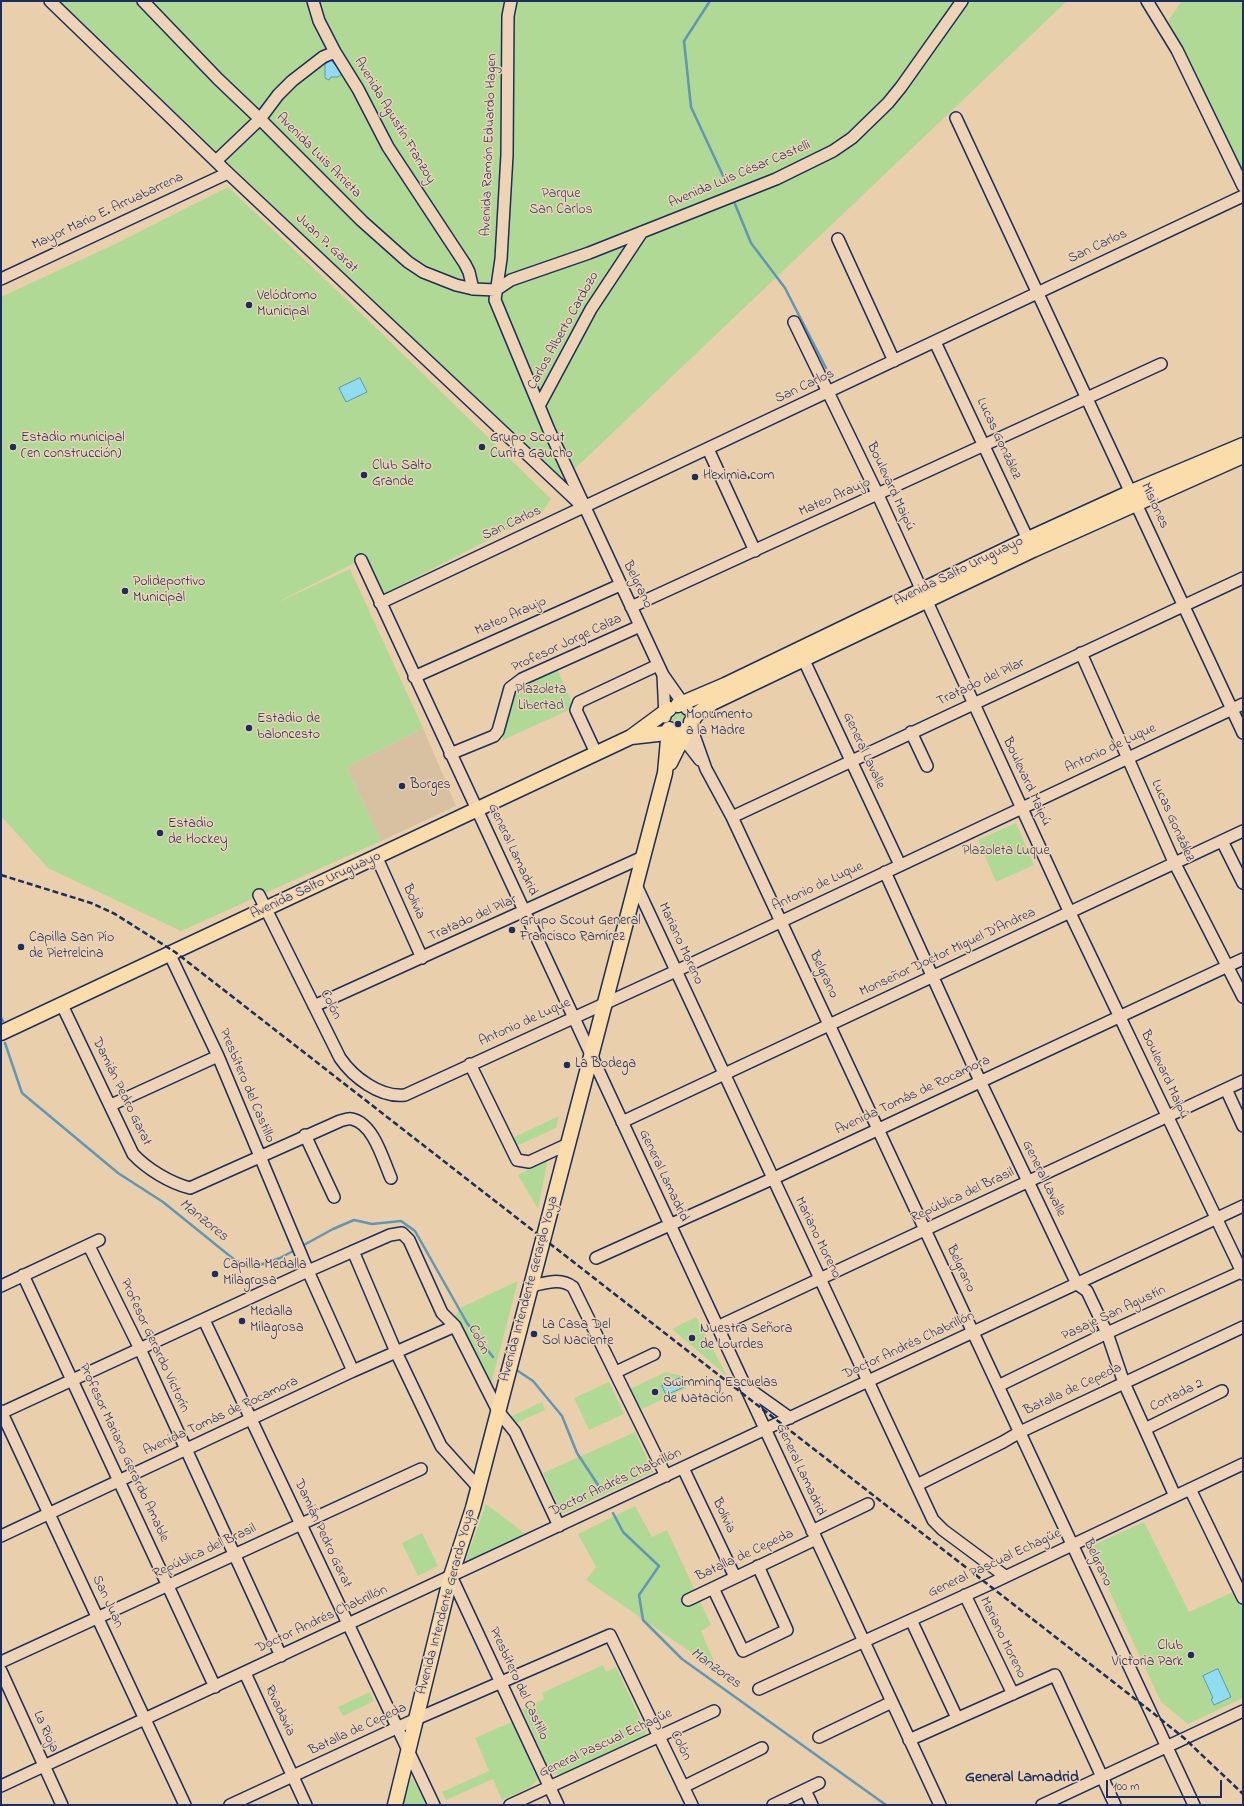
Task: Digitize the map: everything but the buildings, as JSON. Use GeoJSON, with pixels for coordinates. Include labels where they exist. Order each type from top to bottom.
{"type":"FeatureCollection","features":[{"type":"Feature","properties":{"kind":"main road","name":"Avenida Salto Uruguayo"},"geometry":{"type":"LineString","coordinates":[[631,737],[678,721],[802,654],[1030,544],[1133,497],[1242,453]]}},
{"type":"Feature","properties":{"kind":"main road","name":"Avenida Salto Uruguayo"},"geometry":{"type":"LineString","coordinates":[[1,1034],[477,811],[596,753],[631,737],[697,714],[712,703],[802,654]]}},
{"type":"Feature","properties":{"kind":"main road","name":"Avenida Intendente Gerardo Yoya"},"geometry":{"type":"LineString","coordinates":[[394,1805],[452,1576],[478,1487],[678,721]]}},
{"type":"Feature","properties":{"kind":"street","name":"Juan P. Garat"},"geometry":{"type":"LineString","coordinates":[[50,1],[228,173],[584,508]]}},
{"type":"Feature","properties":{"kind":"street","name":"Avenida Luis Arrieta"},"geometry":{"type":"LineString","coordinates":[[143,1],[218,79],[362,221],[408,262],[422,272],[456,285],[473,289],[496,290]]}},
{"type":"Feature","properties":{"kind":"street","name":"Avenida Agustín Franzoy"},"geometry":{"type":"LineString","coordinates":[[313,1],[319,21],[335,52],[358,89],[388,146],[465,264],[469,272],[473,289]]}},
{"type":"Feature","properties":{"kind":"street","name":"Avenida Ramón Eduardo Hagen"},"geometry":{"type":"LineString","coordinates":[[511,1],[508,16],[507,155],[501,260],[495,300],[539,406]]}},
{"type":"Feature","properties":{"kind":"street","name":"Avenida Luis César Castelli"},"geometry":{"type":"LineString","coordinates":[[496,290],[511,280],[776,179],[817,160],[852,138],[901,87],[962,1]]}},
{"type":"Feature","properties":{"kind":"street"},"geometry":{"type":"LineString","coordinates":[[1148,1],[1177,50],[1243,186]]}},
{"type":"Feature","properties":{"kind":"street"},"geometry":{"type":"LineString","coordinates":[[216,161],[260,119],[278,95],[292,81],[324,56],[335,52]]}},
{"type":"Feature","properties":{"kind":"street","name":"Misiones"},"geometry":{"type":"LineString","coordinates":[[956,118],[1243,733]]}},
{"type":"Feature","properties":{"kind":"street","name":"Mayor Mario E. Arruabarrena"},"geometry":{"type":"LineString","coordinates":[[1,279],[228,173]]}},
{"type":"Feature","properties":{"kind":"street","name":"San Carlos"},"geometry":{"type":"LineString","coordinates":[[380,603],[1243,196]]}},
{"type":"Feature","properties":{"kind":"street","name":"Carlos Alberto Cardozo"},"geometry":{"type":"LineString","coordinates":[[539,406],[591,309],[642,231]]}},
{"type":"Feature","properties":{"kind":"street"},"geometry":{"type":"LineString","coordinates":[[838,239],[894,361]]}},
{"type":"Feature","properties":{"kind":"street","name":"Boulevard Maipú"},"geometry":{"type":"LineString","coordinates":[[794,322],[878,495],[1070,913],[1242,1272]]}},
{"type":"Feature","properties":{"kind":"street","name":"Lucas González"},"geometry":{"type":"LineString","coordinates":[[935,342],[1030,544]]}},
{"type":"Feature","properties":{"kind":"street","name":"Mateo Araujo"},"geometry":{"type":"LineString","coordinates":[[631,607],[1161,364]]}},
{"type":"Feature","properties":{"kind":"street","name":"Belgrano"},"geometry":{"type":"LineString","coordinates":[[539,406],[584,508],[660,670],[678,721],[732,817],[1194,1805]]}},
{"type":"Feature","properties":{"kind":"street"},"geometry":{"type":"LineString","coordinates":[[708,449],[755,551]]}},
{"type":"Feature","properties":{"kind":"street","name":"General Lamadrid"},"geometry":{"type":"LineString","coordinates":[[361,560],[590,1056],[940,1805]]}},
{"type":"Feature","properties":{"kind":"street","name":"Tratado del Pilar"},"geometry":{"type":"LineString","coordinates":[[732,817],[1243,578]]}},
{"type":"Feature","properties":{"kind":"street","name":"Mateo Araujo"},"geometry":{"type":"LineString","coordinates":[[414,677],[620,585]]}},
{"type":"Feature","properties":{"kind":"street","name":"Profesor Jorge Calza"},"geometry":{"type":"LineString","coordinates":[[450,754],[494,736],[498,731],[510,688],[522,679],[640,626]]}},
{"type":"Feature","properties":{"kind":"street","name":"Lucas González"},"geometry":{"type":"LineString","coordinates":[[1081,653],[1174,862],[1243,997]]}},
{"type":"Feature","properties":{"kind":"street","name":"General Lavalle"},"geometry":{"type":"LineString","coordinates":[[802,654],[900,865]]}},
{"type":"Feature","properties":{"kind":"street"},"geometry":{"type":"LineString","coordinates":[[596,753],[576,710],[579,702],[660,670]]}},
{"type":"Feature","properties":{"kind":"street","name":"Belgrano"},"geometry":{"type":"LineString","coordinates":[[660,670],[678,721]]}},
{"type":"Feature","properties":{"kind":"street","name":"Antonio de Luque"},"geometry":{"type":"LineString","coordinates":[[405,1094],[676,971],[1243,704]]}},
{"type":"Feature","properties":{"kind":"street"},"geometry":{"type":"LineString","coordinates":[[911,732],[927,766]]}},
{"type":"Feature","properties":{"kind":"street","name":"Monseñor Doctor Miguel D'Andrea"},"geometry":{"type":"LineString","coordinates":[[622,1122],[1070,913],[1174,862],[1243,831]]}},
{"type":"Feature","properties":{"kind":"street"},"geometry":{"type":"LineString","coordinates":[[1222,841],[1243,883]]}},
{"type":"Feature","properties":{"kind":"street","name":"Tratado del Pilar"},"geometry":{"type":"LineString","coordinates":[[314,1006],[524,912],[643,856]]}},
{"type":"Feature","properties":{"kind":"street","name":"Bolivia"},"geometry":{"type":"LineString","coordinates":[[377,858],[422,958]]}},
{"type":"Feature","properties":{"kind":"street","name":"General Lavalle"},"geometry":{"type":"LineString","coordinates":[[885,872],[980,1081],[1077,1284],[1087,1291],[1107,1333],[1124,1383],[1175,1496]]}},
{"type":"Feature","properties":{"kind":"street","name":"Mariano Moreno"},"geometry":{"type":"LineString","coordinates":[[636,885],[772,1179],[869,1381],[933,1520],[943,1530],[1006,1576]]}},
{"type":"Feature","properties":{"kind":"street","name":"Colón"},"geometry":{"type":"LineString","coordinates":[[260,895],[340,1058],[347,1068],[377,1090],[397,1096],[405,1094]]}},
{"type":"Feature","properties":{"kind":"street","name":"Presbítero del Castillo"},"geometry":{"type":"LineString","coordinates":[[170,955],[218,1056],[308,1271]]}},
{"type":"Feature","properties":{"kind":"street","name":"Avenida Tomás de Rocamora"},"geometry":{"type":"LineString","coordinates":[[596,1258],[772,1179],[1243,959]]}},
{"type":"Feature","properties":{"kind":"street","name":"Damián Pedro Garat"},"geometry":{"type":"LineString","coordinates":[[62,1005],[111,1105],[133,1154],[141,1163],[180,1185],[190,1188],[259,1156]]}},
{"type":"Feature","properties":{"kind":"street"},"geometry":{"type":"LineString","coordinates":[[111,1105],[218,1056]]}},
{"type":"Feature","properties":{"kind":"street"},"geometry":{"type":"LineString","coordinates":[[470,1064],[517,1160],[529,1162],[568,1144]]}},
{"type":"Feature","properties":{"kind":"street","name":"República del Brasil"},"geometry":{"type":"LineString","coordinates":[[717,1327],[1167,1118],[1243,1081]]}},
{"type":"Feature","properties":{"kind":"street"},"geometry":{"type":"LineString","coordinates":[[1226,1089],[1243,1126]]}},
{"type":"Feature","properties":{"kind":"street"},"geometry":{"type":"LineString","coordinates":[[259,1156],[340,1121],[350,1119],[358,1121],[369,1130],[391,1178]]}},
{"type":"Feature","properties":{"kind":"street"},"geometry":{"type":"LineString","coordinates":[[305,1136],[334,1196]]}},
{"type":"Feature","properties":{"kind":"street","name":"Doctor Andrés Chabrillón"},"geometry":{"type":"LineString","coordinates":[[1,1786],[1243,1206]]}},
{"type":"Feature","properties":{"kind":"street","name":"Colón"},"geometry":{"type":"LineString","coordinates":[[353,1251],[390,1235],[402,1233],[409,1240],[442,1313],[455,1326],[498,1411],[515,1432],[559,1526]]}},
{"type":"Feature","properties":{"kind":"street"},"geometry":{"type":"LineString","coordinates":[[1,1286],[99,1240]]}},
{"type":"Feature","properties":{"kind":"street","name":"Profesor Gerardo Victorín"},"geometry":{"type":"LineString","coordinates":[[89,1246],[140,1349],[281,1656]]}},
{"type":"Feature","properties":{"kind":"street"},"geometry":{"type":"LineString","coordinates":[[1,1412],[353,1251],[396,1352],[441,1446],[478,1487]]}},
{"type":"Feature","properties":{"kind":"street"},"geometry":{"type":"LineString","coordinates":[[308,1271],[353,1371]]}},
{"type":"Feature","properties":{"kind":"street","name":"Pasaje San Agustín"},"geometry":{"type":"LineString","coordinates":[[998,1386],[1107,1333],[1242,1272]]}},
{"type":"Feature","properties":{"kind":"street","name":"Profesor Mariano Gerardo Amable"},"geometry":{"type":"LineString","coordinates":[[23,1275],[215,1687]]}},
{"type":"Feature","properties":{"kind":"street"},"geometry":{"type":"LineString","coordinates":[[531,1286],[558,1280],[568,1282],[573,1287],[666,1476]]}},
{"type":"Feature","properties":{"kind":"street","name":"Damián Pedro Garat"},"geometry":{"type":"LineString","coordinates":[[204,1320],[434,1805]]}},
{"type":"Feature","properties":{"kind":"street","name":"Avenida Tomás de Rocamora"},"geometry":{"type":"LineString","coordinates":[[1,1536],[252,1420],[353,1371],[455,1326]]}},
{"type":"Feature","properties":{"kind":"street","name":"Batalla de Cepeda"},"geometry":{"type":"LineString","coordinates":[[917,1485],[1020,1432],[1243,1327]]}},
{"type":"Feature","properties":{"kind":"street"},"geometry":{"type":"LineString","coordinates":[[616,1372],[654,1354]]}},
{"type":"Feature","properties":{"kind":"street"},"geometry":{"type":"LineString","coordinates":[[744,1385],[790,1418]]}},
{"type":"Feature","properties":{"kind":"street","name":"Cortada 2"},"geometry":{"type":"LineString","coordinates":[[1144,1429],[1222,1391]]}},
{"type":"Feature","properties":{"kind":"street","name":"San Juan"},"geometry":{"type":"LineString","coordinates":[[1,1412],[185,1805]]}},
{"type":"Feature","properties":{"kind":"street","name":"General Pascual Echagüe"},"geometry":{"type":"LineString","coordinates":[[759,1689],[1006,1576],[1243,1464]]}},
{"type":"Feature","properties":{"kind":"street","name":"Bolivia"},"geometry":{"type":"LineString","coordinates":[[683,1468],[735,1577]]}},
{"type":"Feature","properties":{"kind":"street","name":"República del Brasil"},"geometry":{"type":"LineString","coordinates":[[1,1662],[420,1469]]}},
{"type":"Feature","properties":{"kind":"street"},"geometry":{"type":"LineString","coordinates":[[1190,1489],[1240,1582],[1243,1598]]}},
{"type":"Feature","properties":{"kind":"street","name":"Batalla de Cepeda"},"geometry":{"type":"LineString","coordinates":[[688,1600],[758,1566],[868,1504]]}},
{"type":"Feature","properties":{"kind":"street"},"geometry":{"type":"LineString","coordinates":[[713,1588],[743,1651],[787,1630],[758,1566]]}},
{"type":"Feature","properties":{"kind":"street","name":"Presbítero del Castillo"},"geometry":{"type":"LineString","coordinates":[[452,1576],[558,1805]]}},
{"type":"Feature","properties":{"kind":"street","name":"Mariano Moreno"},"geometry":{"type":"LineString","coordinates":[[965,1595],[1012,1694]]}},
{"type":"Feature","properties":{"kind":"street"},"geometry":{"type":"LineString","coordinates":[[911,1620],[956,1718]]}},
{"type":"Feature","properties":{"kind":"street","name":"Colón"},"geometry":{"type":"LineString","coordinates":[[610,1635],[692,1805]]}},
{"type":"Feature","properties":{"kind":"street","name":"Batalla de Cepeda"},"geometry":{"type":"LineString","coordinates":[[230,1805],[416,1719],[610,1635]]}},
{"type":"Feature","properties":{"kind":"street","name":"La Rioja"},"geometry":{"type":"LineString","coordinates":[[1,1671],[62,1805]]}},
{"type":"Feature","properties":{"kind":"street","name":"Rivadavia"},"geometry":{"type":"LineString","coordinates":[[245,1673],[306,1805]]}},
{"type":"Feature","properties":{"kind":"street"},"geometry":{"type":"LineString","coordinates":[[909,1740],[1055,1675],[1115,1805]]}},
{"type":"Feature","properties":{"kind":"street"},"geometry":{"type":"LineString","coordinates":[[819,1737],[892,1702]]}},
{"type":"Feature","properties":{"kind":"street","name":"General Pascual Echagüe"},"geometry":{"type":"LineString","coordinates":[[510,1805],[714,1711]]}},
{"type":"Feature","properties":{"kind":"street"},"geometry":{"type":"LineString","coordinates":[[1042,1805],[1062,1801],[1102,1777],[1243,1711]]}},
{"type":"Feature","properties":{"kind":"street"},"geometry":{"type":"LineString","coordinates":[[683,1787],[762,1748]]}},
{"type":"Feature","properties":{"kind":"street"},"geometry":{"type":"LineString","coordinates":[[773,1805],[819,1783]]}},
{"type":"Feature","properties":{"kind":"street"},"geometry":{"type":"LineString","coordinates":[[805,1790],[812,1805]]}},
{"type":"Feature","properties":{"kind":"shaded area","name":"Borges"},"geometry":{"type":"Polygon","coordinates":[[[423,728],[456,806],[381,841],[347,767],[423,728]]]}},
{"type":"Feature","properties":{"kind":"green space","name":"Parque San Carlos"},"geometry":{"type":"Polygon","coordinates":[[[60,1],[1067,1],[561,482],[60,1]]]}},
{"type":"Feature","properties":{"kind":"green space"},"geometry":{"type":"Polygon","coordinates":[[[1182,1],[1243,1],[1243,177],[1168,21],[1182,1]]]}},
{"type":"Feature","properties":{"kind":"green space","name":"Polideportivo Municipal"},"geometry":{"type":"Polygon","coordinates":[[[228,187],[371,323],[551,499],[542,512],[382,595],[364,558],[274,604],[350,569],[423,728],[347,767],[381,841],[181,931],[48,868],[1,816],[1,297],[113,245],[228,187]]]}},
{"type":"Feature","properties":{"kind":"green space","name":"Plazoleta Libertad"},"geometry":{"type":"Polygon","coordinates":[[[557,669],[571,700],[571,709],[503,740],[501,732],[513,688],[557,669]]]}},
{"type":"Feature","properties":{"kind":"green space"},"geometry":{"type":"Polygon","coordinates":[[[678,710],[684,713],[687,719],[684,725],[678,728],[672,725],[669,719],[672,713],[678,710]]]}},
{"type":"Feature","properties":{"kind":"green space","name":"Plazoleta Luque"},"geometry":{"type":"Polygon","coordinates":[[[1016,823],[1034,865],[996,882],[978,840],[1016,823]]]}},
{"type":"Feature","properties":{"kind":"green space"},"geometry":{"type":"Polygon","coordinates":[[[559,1116],[556,1128],[512,1148],[508,1140],[559,1116]]]}},
{"type":"Feature","properties":{"kind":"green space"},"geometry":{"type":"Polygon","coordinates":[[[548,1159],[538,1209],[518,1175],[548,1159]]]}},
{"type":"Feature","properties":{"kind":"green space"},"geometry":{"type":"Polygon","coordinates":[[[518,1281],[489,1392],[453,1318],[462,1307],[518,1281]]]}},
{"type":"Feature","properties":{"kind":"green space"},"geometry":{"type":"Polygon","coordinates":[[[696,1317],[727,1376],[672,1329],[696,1317]]]}},
{"type":"Feature","properties":{"kind":"green space","name":"Swimming Escuelas de Natación"},"geometry":{"type":"Polygon","coordinates":[[[666,1372],[682,1376],[687,1388],[640,1410],[630,1389],[666,1372]]]}},
{"type":"Feature","properties":{"kind":"green space"},"geometry":{"type":"Polygon","coordinates":[[[609,1382],[624,1414],[589,1430],[574,1398],[609,1382]]]}},
{"type":"Feature","properties":{"kind":"green space"},"geometry":{"type":"Polygon","coordinates":[[[542,1402],[545,1410],[514,1424],[510,1417],[542,1402]]]}},
{"type":"Feature","properties":{"kind":"green space"},"geometry":{"type":"Polygon","coordinates":[[[635,1432],[653,1472],[562,1514],[543,1473],[635,1432]]]}},
{"type":"Feature","properties":{"kind":"green space"},"geometry":{"type":"Polygon","coordinates":[[[486,1504],[527,1535],[465,1562],[486,1504]]]}},
{"type":"Feature","properties":{"kind":"green space"},"geometry":{"type":"Polygon","coordinates":[[[635,1506],[652,1537],[667,1530],[711,1625],[701,1631],[718,1671],[586,1580],[596,1567],[578,1534],[635,1506]]]}},
{"type":"Feature","properties":{"kind":"green space","name":"Club Victoria Park"},"geometry":{"type":"Polygon","coordinates":[[[1144,1522],[1189,1612],[1235,1591],[1243,1609],[1243,1698],[1188,1724],[1161,1702],[1089,1547],[1144,1522]]]}},
{"type":"Feature","properties":{"kind":"green space"},"geometry":{"type":"Polygon","coordinates":[[[422,1533],[438,1566],[418,1576],[402,1543],[422,1533]]]}},
{"type":"Feature","properties":{"kind":"green space"},"geometry":{"type":"Polygon","coordinates":[[[603,1665],[606,1672],[616,1667],[646,1731],[645,1735],[636,1741],[565,1775],[553,1774],[550,1771],[522,1709],[544,1699],[542,1693],[603,1665]]]}},
{"type":"Feature","properties":{"kind":"green space"},"geometry":{"type":"Polygon","coordinates":[[[370,1692],[374,1701],[343,1716],[338,1707],[370,1692]]]}},
{"type":"Feature","properties":{"kind":"green space"},"geometry":{"type":"Polygon","coordinates":[[[514,1721],[539,1778],[529,1788],[502,1800],[493,1779],[446,1800],[442,1792],[489,1771],[475,1738],[514,1721]]]}},
{"type":"Feature","properties":{"kind":"green space"},"geometry":{"type":"Polygon","coordinates":[[[411,1778],[413,1779],[426,1805],[403,1805],[411,1778]]]}},
{"type":"Feature","properties":{"kind":"water"},"geometry":{"type":"Polygon","coordinates":[[[331,60],[338,66],[342,74],[338,77],[331,77],[329,80],[325,78],[325,65],[331,60]]]}},
{"type":"Feature","properties":{"kind":"water"},"geometry":{"type":"Polygon","coordinates":[[[360,378],[367,392],[346,402],[339,388],[360,378]]]}},
{"type":"Feature","properties":{"kind":"water"},"geometry":{"type":"Polygon","coordinates":[[[680,1378],[684,1387],[666,1395],[662,1386],[680,1378]]]}},
{"type":"Feature","properties":{"kind":"water"},"geometry":{"type":"Polygon","coordinates":[[[1218,1669],[1231,1697],[1214,1705],[1211,1699],[1213,1698],[1203,1676],[1218,1669]]]}},
{"type":"Feature","properties":{"kind":"waterway"},"geometry":{"type":"LineString","coordinates":[[710,1],[684,41],[691,107],[725,180]]}},
{"type":"Feature","properties":{"kind":"waterway"},"geometry":{"type":"LineString","coordinates":[[735,204],[751,243],[785,288],[826,368]]}},
{"type":"Feature","properties":{"kind":"waterway","name":"Manzores"},"geometry":{"type":"LineString","coordinates":[[5,1043],[22,1093],[118,1173],[163,1202],[236,1261],[254,1267],[280,1258],[295,1250]]}},
{"type":"Feature","properties":{"kind":"waterway","name":"Manzores"},"geometry":{"type":"LineString","coordinates":[[302,1246],[333,1229],[354,1220],[372,1224],[401,1221],[415,1231],[467,1323],[493,1357]]}},
{"type":"Feature","properties":{"kind":"waterway","name":"Manzores"},"geometry":{"type":"LineString","coordinates":[[515,1369],[533,1381],[562,1416],[577,1453],[602,1491]]}},
{"type":"Feature","properties":{"kind":"waterway","name":"Manzores"},"geometry":{"type":"LineString","coordinates":[[613,1513],[623,1532],[659,1566],[639,1595],[643,1620],[682,1659],[886,1805]]}},
{"type":"Feature","properties":{"kind":"railway"},"geometry":{"type":"LineString","coordinates":[[1,875],[91,903],[115,914],[175,952],[1148,1709],[1184,1738],[1243,1794]]}},
{"type":"Feature","properties":{"kind":"place","name":"Velódromo Municipal"},"geometry":{"type":"Point","coordinates":[249,305]}},
{"type":"Feature","properties":{"kind":"place","name":"Estadio municipal (en construcción)"},"geometry":{"type":"Point","coordinates":[13,447]}},
{"type":"Feature","properties":{"kind":"place","name":"Grupo Scout Curita Gaucho"},"geometry":{"type":"Point","coordinates":[482,447]}},
{"type":"Feature","properties":{"kind":"place","name":"Club Salto Grande"},"geometry":{"type":"Point","coordinates":[364,475]}},
{"type":"Feature","properties":{"kind":"place","name":"Heximia.com"},"geometry":{"type":"Point","coordinates":[695,477]}},
{"type":"Feature","properties":{"kind":"place","name":"Polideportivo Municipal"},"geometry":{"type":"Point","coordinates":[125,591]}},
{"type":"Feature","properties":{"kind":"place","name":"Monumento a la Madre"},"geometry":{"type":"Point","coordinates":[678,724]}},
{"type":"Feature","properties":{"kind":"place","name":"Estadio de baloncesto"},"geometry":{"type":"Point","coordinates":[249,728]}},
{"type":"Feature","properties":{"kind":"place","name":"Borges"},"geometry":{"type":"Point","coordinates":[402,786]}},
{"type":"Feature","properties":{"kind":"place","name":"Estadio de Hockey"},"geometry":{"type":"Point","coordinates":[160,833]}},
{"type":"Feature","properties":{"kind":"place","name":"Grupo Scout General Francisco Ramírez"},"geometry":{"type":"Point","coordinates":[512,930]}},
{"type":"Feature","properties":{"kind":"place","name":"Capilla San Pío de Pietrelcina"},"geometry":{"type":"Point","coordinates":[21,947]}},
{"type":"Feature","properties":{"kind":"place","name":"La Bodega"},"geometry":{"type":"Point","coordinates":[567,1065]}},
{"type":"Feature","properties":{"kind":"place","name":"Capilla Medalla Milagrosa"},"geometry":{"type":"Point","coordinates":[215,1274]}},
{"type":"Feature","properties":{"kind":"place","name":"Medalla Milagrosa"},"geometry":{"type":"Point","coordinates":[242,1321]}},
{"type":"Feature","properties":{"kind":"place","name":"La Casa Del Sol Naciente"},"geometry":{"type":"Point","coordinates":[534,1334]}},
{"type":"Feature","properties":{"kind":"place","name":"Nuestra Señora de Lourdes"},"geometry":{"type":"Point","coordinates":[692,1338]}},
{"type":"Feature","properties":{"kind":"place","name":"Swimming Escuelas de Natación"},"geometry":{"type":"Point","coordinates":[655,1392]}},
{"type":"Feature","properties":{"kind":"place","name":"Club Victoria Park"},"geometry":{"type":"Point","coordinates":[1191,1655]}},
{"type":"Feature","properties":{"kind":"district","name":"General Lamadrid"},"geometry":{"type":"Point","coordinates":[1022,1778]}}]}
